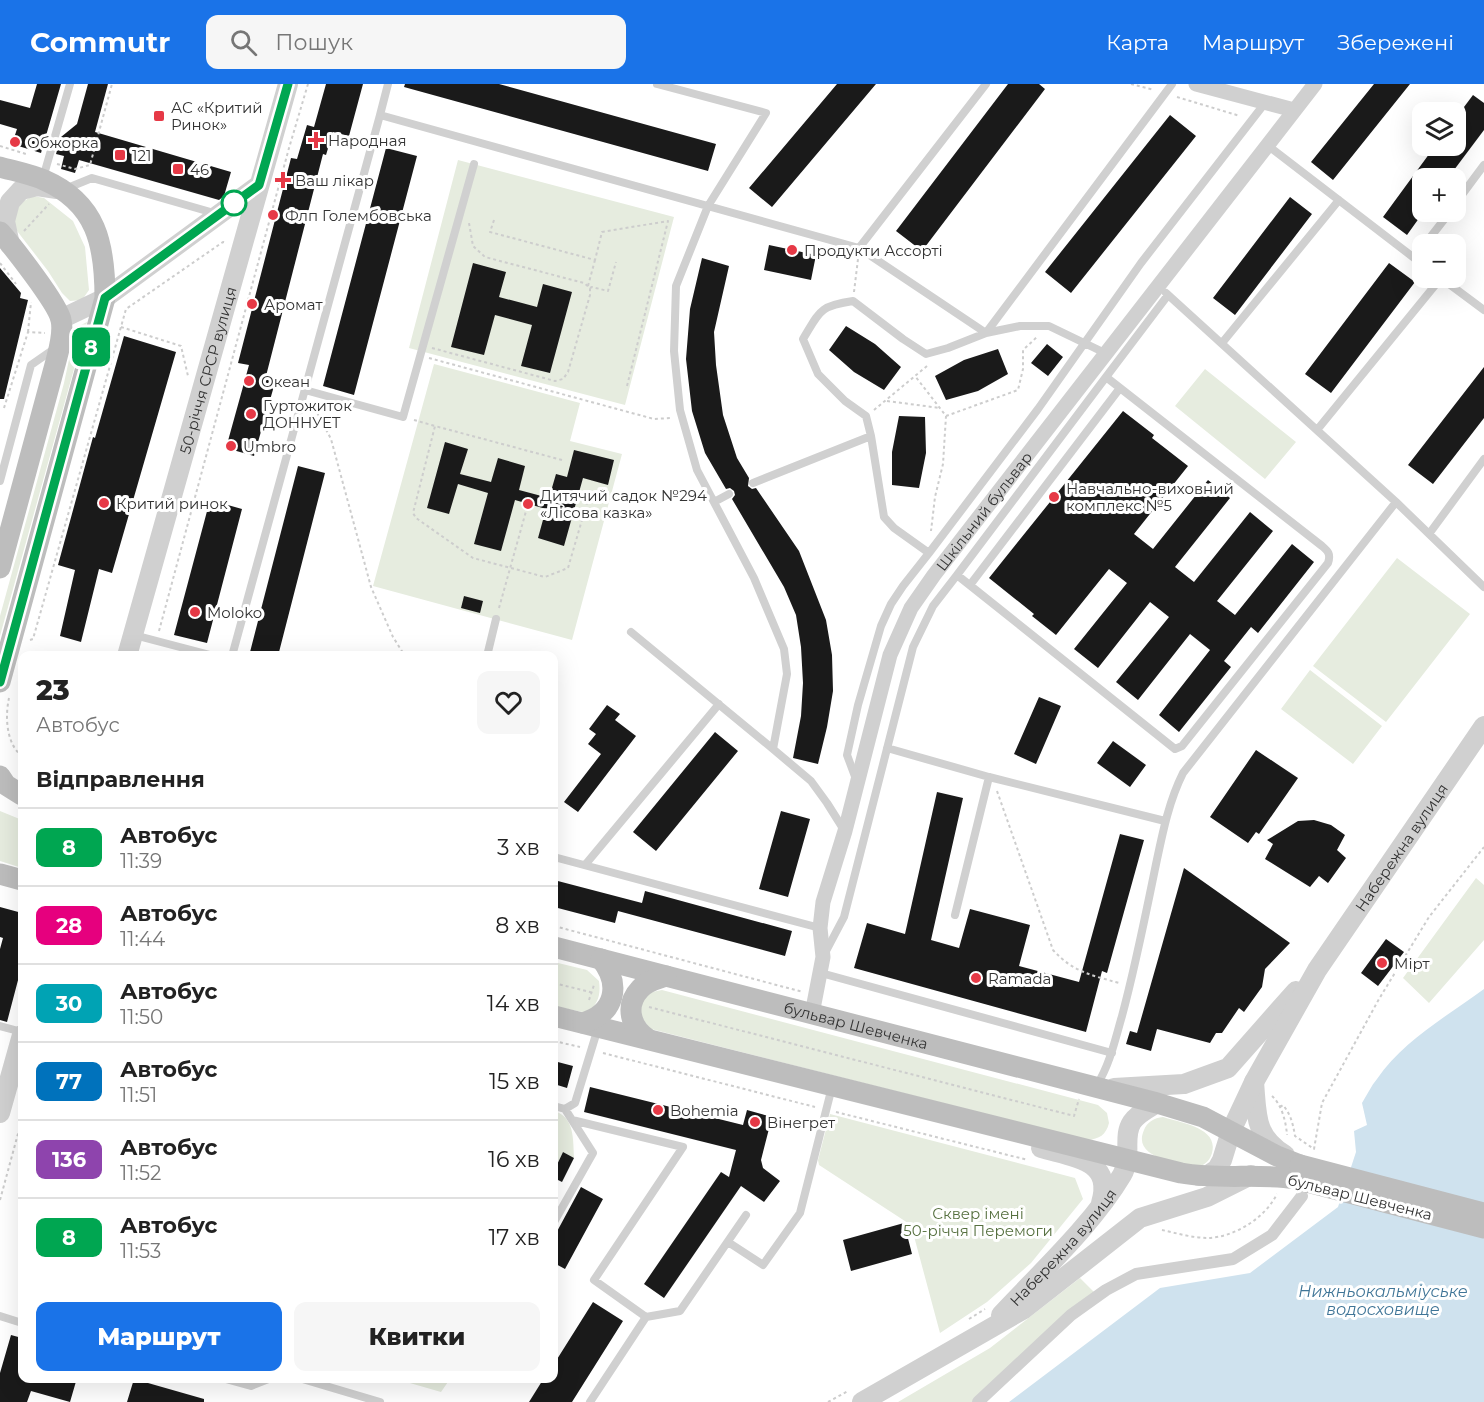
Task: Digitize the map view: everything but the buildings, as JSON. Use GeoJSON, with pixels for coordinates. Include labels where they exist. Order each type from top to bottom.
{"type":"FeatureCollection","features":[{"type":"Feature","properties":{"kind":"main road"},"geometry":{"type":"LineString","coordinates":[[0,167],[46,170],[63,190],[78,202],[92,223],[102,244],[105,267],[105,298],[5,689]]}},
{"type":"Feature","properties":{"kind":"main road"},"geometry":{"type":"LineString","coordinates":[[0,568],[60,344],[61,319],[45,292],[5,238]]}},
{"type":"Feature","properties":{"kind":"main road"},"geometry":{"type":"LineString","coordinates":[[0,776],[6,785],[18,792]]}},
{"type":"Feature","properties":{"kind":"main road"},"geometry":{"type":"LineString","coordinates":[[0,798],[18,805]]}},
{"type":"Feature","properties":{"kind":"main road"},"geometry":{"type":"LineString","coordinates":[[0,874],[18,879]]}},
{"type":"Feature","properties":{"kind":"main road","name":"бульвар Шевченка"},"geometry":{"type":"LineString","coordinates":[[558,948],[1157,1102],[1203,1117],[1276,1156],[1294,1182],[1484,1213]]}},
{"type":"Feature","properties":{"kind":"main road"},"geometry":{"type":"LineString","coordinates":[[601,959],[610,970],[633,1021],[641,1034],[648,1039]]}},
{"type":"Feature","properties":{"kind":"main road"},"geometry":{"type":"LineString","coordinates":[[590,1019],[599,1016],[650,981],[666,976]]}},
{"type":"Feature","properties":{"kind":"main road","name":"бульвар Шевченка"},"geometry":{"type":"LineString","coordinates":[[558,1016],[590,1019],[648,1039],[1128,1160],[1199,1176],[1272,1175],[1484,1228]]}},
{"type":"Feature","properties":{"kind":"street","name":"50-річчя СРСР вулиця"},"geometry":{"type":"LineString","coordinates":[[128,651],[288,84]]}},
{"type":"Feature","properties":{"kind":"street"},"geometry":{"type":"LineString","coordinates":[[1196,84],[1294,111]]}},
{"type":"Feature","properties":{"kind":"street","name":"Шкільний бульвар"},"geometry":{"type":"LineString","coordinates":[[812,1014],[823,957],[820,928],[823,902],[890,655],[911,608],[1105,353],[1164,290],[1268,145],[1315,84]]}},
{"type":"Feature","properties":{"kind":"street"},"geometry":{"type":"LineString","coordinates":[[61,319],[105,298],[259,185]]}},
{"type":"Feature","properties":{"kind":"street"},"geometry":{"type":"LineString","coordinates":[[5,238],[5,221],[10,202],[21,190],[37,186],[63,190]]}},
{"type":"Feature","properties":{"kind":"street","name":"Набережна вулиця"},"geometry":{"type":"LineString","coordinates":[[1231,1131],[1254,1082],[1317,970],[1484,726]]}},
{"type":"Feature","properties":{"kind":"street","name":"Набережна вулиця"},"geometry":{"type":"LineString","coordinates":[[1101,1087],[1184,1084],[1228,1068],[1317,970]]}},
{"type":"Feature","properties":{"kind":"street"},"geometry":{"type":"LineString","coordinates":[[0,1113],[18,1048]]}},
{"type":"Feature","properties":{"kind":"street"},"geometry":{"type":"LineString","coordinates":[[978,1402],[1071,1315],[1106,1290],[1136,1274],[1233,1259],[1272,1235],[1294,1182],[1263,1134],[1258,1121],[1254,1082]]}},
{"type":"Feature","properties":{"kind":"street"},"geometry":{"type":"LineString","coordinates":[[1128,1160],[1130,1124],[1157,1102]]}},
{"type":"Feature","properties":{"kind":"street"},"geometry":{"type":"LineString","coordinates":[[935,1110],[955,1124],[1086,1161],[1096,1167],[1102,1175],[1104,1194],[1100,1205]]}},
{"type":"Feature","properties":{"kind":"street"},"geometry":{"type":"LineString","coordinates":[[1199,1176],[1208,1175],[1217,1169],[1231,1131]]}},
{"type":"Feature","properties":{"kind":"street","name":"Набережна вулиця"},"geometry":{"type":"LineString","coordinates":[[989,1328],[1065,1247],[1100,1205],[1123,1174],[1128,1160]]}},
{"type":"Feature","properties":{"kind":"street"},"geometry":{"type":"LineString","coordinates":[[1147,1223],[1251,1175]]}},
{"type":"Feature","properties":{"kind":"street","name":"Набережна вулиця"},"geometry":{"type":"LineString","coordinates":[[855,1396],[1015,1315],[1147,1223]]}},
{"type":"Feature","properties":{"kind":"lane"},"geometry":{"type":"LineString","coordinates":[[46,170],[70,84]]}},
{"type":"Feature","properties":{"kind":"lane"},"geometry":{"type":"LineString","coordinates":[[233,651],[388,84]]}},
{"type":"Feature","properties":{"kind":"lane"},"geometry":{"type":"LineString","coordinates":[[657,84],[766,113],[708,206],[676,286],[674,351],[682,415],[697,470],[754,579],[783,649],[787,674],[773,749]]}},
{"type":"Feature","properties":{"kind":"lane"},"geometry":{"type":"LineString","coordinates":[[859,248],[986,84]]}},
{"type":"Feature","properties":{"kind":"lane"},"geometry":{"type":"LineString","coordinates":[[986,333],[1172,84]]}},
{"type":"Feature","properties":{"kind":"lane"},"geometry":{"type":"LineString","coordinates":[[856,779],[847,755],[858,705],[881,626],[891,604],[1086,343],[1141,263],[1266,103]]}},
{"type":"Feature","properties":{"kind":"lane"},"geometry":{"type":"LineString","coordinates":[[380,115],[859,248],[986,333]]}},
{"type":"Feature","properties":{"kind":"lane"},"geometry":{"type":"LineString","coordinates":[[1268,145],[1412,256]]}},
{"type":"Feature","properties":{"kind":"lane"},"geometry":{"type":"LineString","coordinates":[[305,390],[403,417],[474,164]]}},
{"type":"Feature","properties":{"kind":"lane"},"geometry":{"type":"LineString","coordinates":[[1466,189],[1484,165]]}},
{"type":"Feature","properties":{"kind":"lane"},"geometry":{"type":"LineString","coordinates":[[63,190],[92,178],[219,215]]}},
{"type":"Feature","properties":{"kind":"lane"},"geometry":{"type":"LineString","coordinates":[[1222,344],[1339,200]]}},
{"type":"Feature","properties":{"kind":"lane"},"geometry":{"type":"LineString","coordinates":[[1433,234],[1442,222]]}},
{"type":"Feature","properties":{"kind":"lane"},"geometry":{"type":"LineString","coordinates":[[1317,430],[1433,288]]}},
{"type":"Feature","properties":{"kind":"lane"},"geometry":{"type":"LineString","coordinates":[[1454,288],[1484,310]]}},
{"type":"Feature","properties":{"kind":"lane"},"geometry":{"type":"LineString","coordinates":[[823,957],[844,917],[913,647],[933,606],[1106,377],[1164,290],[1396,502],[1484,587]]}},
{"type":"Feature","properties":{"kind":"lane"},"geometry":{"type":"LineString","coordinates":[[929,553],[894,528],[884,517],[866,416],[845,401],[818,374],[803,339],[822,309],[833,304],[853,301],[926,354],[986,333],[1020,326],[1048,326],[1105,353]]}},
{"type":"Feature","properties":{"kind":"lane"},"geometry":{"type":"LineString","coordinates":[[0,481],[31,365],[60,344]]}},
{"type":"Feature","properties":{"kind":"lane"},"geometry":{"type":"LineString","coordinates":[[957,575],[1175,749],[1182,747],[1328,563],[1329,552],[1322,546],[1106,377]]}},
{"type":"Feature","properties":{"kind":"lane"},"geometry":{"type":"LineString","coordinates":[[970,585],[1120,388]]}},
{"type":"Feature","properties":{"kind":"lane"},"geometry":{"type":"LineString","coordinates":[[753,483],[871,436]]}},
{"type":"Feature","properties":{"kind":"lane"},"geometry":{"type":"LineString","coordinates":[[1429,534],[1484,459]]}},
{"type":"Feature","properties":{"kind":"lane"},"geometry":{"type":"LineString","coordinates":[[714,502],[729,494]]}},
{"type":"Feature","properties":{"kind":"lane"},"geometry":{"type":"LineString","coordinates":[[1101,1087],[1130,986],[1165,821],[1175,789],[1183,773],[1396,502]]}},
{"type":"Feature","properties":{"kind":"lane"},"geometry":{"type":"LineString","coordinates":[[488,651],[496,619]]}},
{"type":"Feature","properties":{"kind":"lane"},"geometry":{"type":"LineString","coordinates":[[632,632],[811,781],[844,831]]}},
{"type":"Feature","properties":{"kind":"lane"},"geometry":{"type":"LineString","coordinates":[[133,634],[195,651]]}},
{"type":"Feature","properties":{"kind":"lane"},"geometry":{"type":"LineString","coordinates":[[585,865],[718,704]]}},
{"type":"Feature","properties":{"kind":"lane"},"geometry":{"type":"LineString","coordinates":[[887,748],[1165,821]]}},
{"type":"Feature","properties":{"kind":"lane"},"geometry":{"type":"LineString","coordinates":[[955,915],[991,777]]}},
{"type":"Feature","properties":{"kind":"lane"},"geometry":{"type":"LineString","coordinates":[[558,858],[820,928]]}},
{"type":"Feature","properties":{"kind":"lane"},"geometry":{"type":"LineString","coordinates":[[821,973],[1112,1053]]}},
{"type":"Feature","properties":{"kind":"lane"},"geometry":{"type":"LineString","coordinates":[[565,1109],[575,1102],[590,1019]]}},
{"type":"Feature","properties":{"kind":"lane"},"geometry":{"type":"LineString","coordinates":[[0,1026],[18,1032]]}},
{"type":"Feature","properties":{"kind":"lane"},"geometry":{"type":"LineString","coordinates":[[728,1242],[763,1265],[800,1213],[833,1085]]}},
{"type":"Feature","properties":{"kind":"lane"},"geometry":{"type":"LineString","coordinates":[[558,1107],[565,1109],[593,1153],[558,1215]]}},
{"type":"Feature","properties":{"kind":"lane"},"geometry":{"type":"LineString","coordinates":[[572,1120],[683,1147],[594,1280],[646,1317],[680,1311],[746,1215]]}},
{"type":"Feature","properties":{"kind":"lane"},"geometry":{"type":"LineString","coordinates":[[0,1316],[18,1322]]}},
{"type":"Feature","properties":{"kind":"lane"},"geometry":{"type":"LineString","coordinates":[[590,1402],[646,1317]]}},
{"type":"Feature","properties":{"kind":"lane"},"geometry":{"type":"LineString","coordinates":[[240,1383],[251,1386],[258,1383]]}},
{"type":"Feature","properties":{"kind":"lane"},"geometry":{"type":"LineString","coordinates":[[316,1383],[380,1402]]}},
{"type":"Feature","properties":{"kind":"path"},"geometry":{"type":"LineString","coordinates":[[0,146],[46,170],[75,169],[90,165],[112,84]]}},
{"type":"Feature","properties":{"kind":"path"},"geometry":{"type":"LineString","coordinates":[[157,641],[308,84]]}},
{"type":"Feature","properties":{"kind":"path"},"geometry":{"type":"LineString","coordinates":[[1131,84],[1252,120]]}},
{"type":"Feature","properties":{"kind":"path"},"geometry":{"type":"LineString","coordinates":[[5,238],[63,190],[75,169]]}},
{"type":"Feature","properties":{"kind":"path"},"geometry":{"type":"LineString","coordinates":[[469,219],[473,246],[485,256],[589,287],[608,291],[616,262]]}},
{"type":"Feature","properties":{"kind":"path"},"geometry":{"type":"LineString","coordinates":[[494,220],[490,232],[595,260]]}},
{"type":"Feature","properties":{"kind":"path"},"geometry":{"type":"LineString","coordinates":[[424,346],[559,381],[567,376],[590,295],[589,287],[602,232],[668,221],[627,387]]}},
{"type":"Feature","properties":{"kind":"path"},"geometry":{"type":"LineString","coordinates":[[23,640],[33,639],[126,309],[223,242]]}},
{"type":"Feature","properties":{"kind":"path"},"geometry":{"type":"LineString","coordinates":[[853,301],[859,248]]}},
{"type":"Feature","properties":{"kind":"path"},"geometry":{"type":"LineString","coordinates":[[0,263],[19,287]]}},
{"type":"Feature","properties":{"kind":"path"},"geometry":{"type":"LineString","coordinates":[[25,294],[32,302],[28,332]]}},
{"type":"Feature","properties":{"kind":"path"},"geometry":{"type":"LineString","coordinates":[[946,416],[1018,390],[1023,369],[1023,350],[1048,326]]}},
{"type":"Feature","properties":{"kind":"path"},"geometry":{"type":"LineString","coordinates":[[121,327],[181,346],[188,376]]}},
{"type":"Feature","properties":{"kind":"path"},"geometry":{"type":"LineString","coordinates":[[866,416],[948,348]]}},
{"type":"Feature","properties":{"kind":"path"},"geometry":{"type":"LineString","coordinates":[[421,356],[654,419],[682,415]]}},
{"type":"Feature","properties":{"kind":"path"},"geometry":{"type":"LineString","coordinates":[[915,376],[946,416],[943,464],[935,497],[929,553]]}},
{"type":"Feature","properties":{"kind":"path"},"geometry":{"type":"LineString","coordinates":[[305,390],[331,439],[371,587],[402,651]]}},
{"type":"Feature","properties":{"kind":"path"},"geometry":{"type":"LineString","coordinates":[[886,401],[940,408]]}},
{"type":"Feature","properties":{"kind":"path"},"geometry":{"type":"LineString","coordinates":[[418,421],[562,460]]}},
{"type":"Feature","properties":{"kind":"path"},"geometry":{"type":"LineString","coordinates":[[435,426],[413,513],[416,518],[473,558],[545,577],[568,568],[591,489]]}},
{"type":"Feature","properties":{"kind":"path"},"geometry":{"type":"LineString","coordinates":[[496,619],[528,504]]}},
{"type":"Feature","properties":{"kind":"path"},"geometry":{"type":"LineString","coordinates":[[5,689],[8,728],[13,747],[18,752]]}},
{"type":"Feature","properties":{"kind":"path"},"geometry":{"type":"LineString","coordinates":[[991,777],[1053,950],[1065,963],[1081,972],[1130,986]]}},
{"type":"Feature","properties":{"kind":"path"},"geometry":{"type":"LineString","coordinates":[[1280,1107],[1283,1105],[1288,1112],[1295,1136],[1314,1149],[1322,1103],[1379,999],[1429,917],[1484,847]]}},
{"type":"Feature","properties":{"kind":"path"},"geometry":{"type":"LineString","coordinates":[[590,1019],[591,992],[595,980]]}},
{"type":"Feature","properties":{"kind":"path"},"geometry":{"type":"LineString","coordinates":[[558,983],[1074,1116],[1079,1100]]}},
{"type":"Feature","properties":{"kind":"path"},"geometry":{"type":"LineString","coordinates":[[0,1200],[18,1134]]}},
{"type":"Feature","properties":{"kind":"path"},"geometry":{"type":"LineString","coordinates":[[1147,1223],[1202,1238],[1221,1236],[1245,1226],[1263,1214],[1294,1182]]}},
{"type":"Feature","properties":{"kind":"path"},"geometry":{"type":"LineString","coordinates":[[965,1323],[990,1306]]}},
{"type":"Feature","properties":{"kind":"path"},"geometry":{"type":"LineString","coordinates":[[828,1402],[855,1396]]}},
{"type":"Feature","properties":{"kind":"green space"},"geometry":{"type":"Polygon","coordinates":[[[458,160],[674,217],[625,405],[409,348],[458,160]]]}},
{"type":"Feature","properties":{"kind":"green space"},"geometry":{"type":"Polygon","coordinates":[[[33,196],[44,198],[73,221],[85,247],[89,290],[82,300],[70,301],[62,293],[14,227],[18,208],[33,196]]]}},
{"type":"Feature","properties":{"kind":"green space"},"geometry":{"type":"Polygon","coordinates":[[[87,322],[0,636],[0,616],[64,383],[70,355],[71,330],[87,322]]]}},
{"type":"Feature","properties":{"kind":"green space"},"geometry":{"type":"Polygon","coordinates":[[[434,364],[580,403],[570,441],[622,454],[572,640],[373,586],[434,364]]]}},
{"type":"Feature","properties":{"kind":"green space"},"geometry":{"type":"Polygon","coordinates":[[[1205,369],[1296,442],[1265,479],[1175,406],[1205,369]]]}},
{"type":"Feature","properties":{"kind":"green space"},"geometry":{"type":"Polygon","coordinates":[[[1397,558],[1470,614],[1386,722],[1313,666],[1397,558]]]}},
{"type":"Feature","properties":{"kind":"green space"},"geometry":{"type":"Polygon","coordinates":[[[1310,670],[1382,726],[1353,764],[1281,709],[1310,670]]]}},
{"type":"Feature","properties":{"kind":"green space"},"geometry":{"type":"Polygon","coordinates":[[[0,811],[18,818],[18,867],[0,861],[0,811]]]}},
{"type":"Feature","properties":{"kind":"green space"},"geometry":{"type":"Polygon","coordinates":[[[1476,878],[1484,885],[1484,940],[1429,1003],[1403,978],[1476,878]]]}},
{"type":"Feature","properties":{"kind":"green space"},"geometry":{"type":"Polygon","coordinates":[[[558,963],[587,970],[599,981],[598,999],[587,1013],[558,1007],[558,963]]]}},
{"type":"Feature","properties":{"kind":"green space"},"geometry":{"type":"Polygon","coordinates":[[[662,990],[1098,1105],[1107,1113],[1109,1123],[1102,1136],[1088,1140],[651,1029],[642,1017],[641,1005],[647,995],[662,990]]]}},
{"type":"Feature","properties":{"kind":"green space"},"geometry":{"type":"Polygon","coordinates":[[[558,1113],[566,1118],[569,1124],[573,1137],[574,1158],[563,1152],[558,1163],[558,1113]]]}},
{"type":"Feature","properties":{"kind":"green space","name":"Сквер імені 50-річчя Перемоги"},"geometry":{"type":"Polygon","coordinates":[[[830,1114],[1075,1178],[1083,1199],[1031,1263],[987,1302],[940,1333],[911,1225],[819,1165],[818,1160],[830,1114]]]}},
{"type":"Feature","properties":{"kind":"green space"},"geometry":{"type":"Polygon","coordinates":[[[1163,1117],[1188,1124],[1210,1137],[1213,1144],[1212,1153],[1204,1165],[1199,1167],[1160,1158],[1145,1147],[1142,1140],[1145,1127],[1151,1121],[1163,1117]]]}},
{"type":"Feature","properties":{"kind":"green space"},"geometry":{"type":"Polygon","coordinates":[[[1080,1278],[1094,1292],[972,1402],[898,1402],[990,1348],[1080,1278]]]}},
{"type":"Feature","properties":{"kind":"green space"},"geometry":{"type":"Polygon","coordinates":[[[410,1383],[447,1383],[441,1392],[410,1383]]]}},
{"type":"Feature","properties":{"kind":"water","name":"Нижньокальміуське водосховище"},"geometry":{"type":"Polygon","coordinates":[[[1484,989],[1484,1402],[1009,1402],[1160,1288],[1250,1273],[1338,1207],[1356,1152],[1354,1131],[1367,1125],[1362,1103],[1373,1085],[1399,1053],[1441,1019],[1484,989]]]}},
{"type":"Feature","properties":{"kind":"bus line","name":"8"},"geometry":{"type":"LineString","coordinates":[[0,682],[105,298],[259,185],[288,84]]}},
{"type":"Feature","properties":{"kind":"place","name":"АС «Критий Ринок»"},"geometry":{"type":"Point","coordinates":[159,116]}},
{"type":"Feature","properties":{"kind":"place","name":"Народная"},"geometry":{"type":"Point","coordinates":[316,140]}},
{"type":"Feature","properties":{"kind":"place","name":"Обжорка"},"geometry":{"type":"Point","coordinates":[15,142]}},
{"type":"Feature","properties":{"kind":"place","name":"121"},"geometry":{"type":"Point","coordinates":[120,155]}},
{"type":"Feature","properties":{"kind":"place","name":"46"},"geometry":{"type":"Point","coordinates":[178,169]}},
{"type":"Feature","properties":{"kind":"place","name":"Ваш лікар"},"geometry":{"type":"Point","coordinates":[283,180]}},
{"type":"Feature","properties":{"kind":"place","name":"Флп Голембовська"},"geometry":{"type":"Point","coordinates":[273,215]}},
{"type":"Feature","properties":{"kind":"place","name":"Продукти Ассорті"},"geometry":{"type":"Point","coordinates":[792,250]}},
{"type":"Feature","properties":{"kind":"place","name":"Аромат"},"geometry":{"type":"Point","coordinates":[252,304]}},
{"type":"Feature","properties":{"kind":"place","name":"Океан"},"geometry":{"type":"Point","coordinates":[249,381]}},
{"type":"Feature","properties":{"kind":"place","name":"Гуртожиток ДОННУЕТ"},"geometry":{"type":"Point","coordinates":[251,414]}},
{"type":"Feature","properties":{"kind":"place","name":"Umbro"},"geometry":{"type":"Point","coordinates":[231,446]}},
{"type":"Feature","properties":{"kind":"place","name":"Навчально-виховний комплекс №5"},"geometry":{"type":"Point","coordinates":[1054,497]}},
{"type":"Feature","properties":{"kind":"place","name":"Критий ринок"},"geometry":{"type":"Point","coordinates":[104,503]}},
{"type":"Feature","properties":{"kind":"place","name":"Дитячий садок №294 «Лісова казка»"},"geometry":{"type":"Point","coordinates":[528,504]}},
{"type":"Feature","properties":{"kind":"place","name":"Moloko"},"geometry":{"type":"Point","coordinates":[195,612]}},
{"type":"Feature","properties":{"kind":"place","name":"Мірт"},"geometry":{"type":"Point","coordinates":[1382,963]}},
{"type":"Feature","properties":{"kind":"place","name":"Ramada"},"geometry":{"type":"Point","coordinates":[976,978]}},
{"type":"Feature","properties":{"kind":"place","name":"Bohemia"},"geometry":{"type":"Point","coordinates":[658,1110]}},
{"type":"Feature","properties":{"kind":"place","name":"Вінегрет"},"geometry":{"type":"Point","coordinates":[755,1122]}}]}
